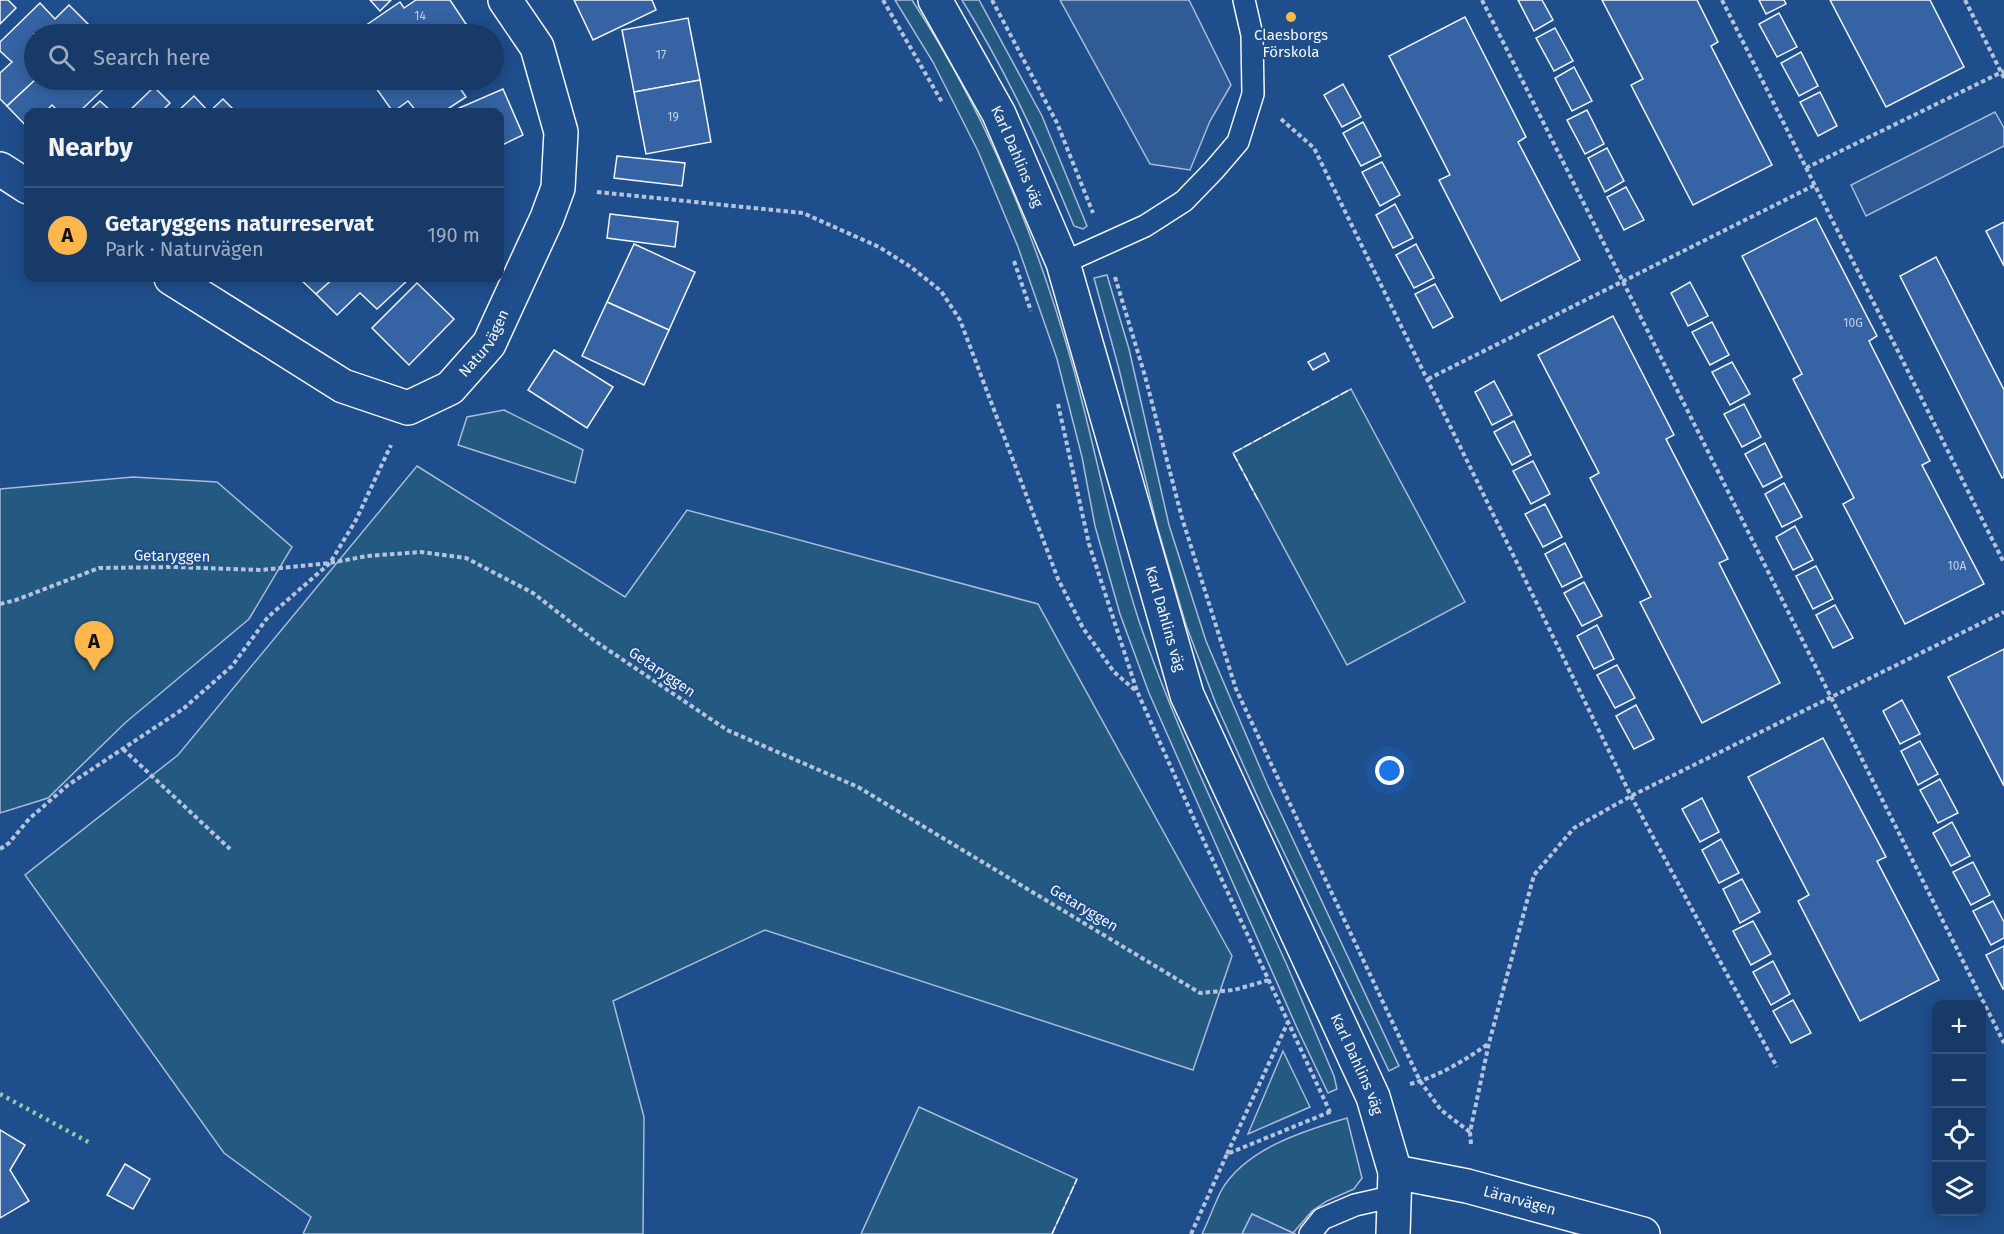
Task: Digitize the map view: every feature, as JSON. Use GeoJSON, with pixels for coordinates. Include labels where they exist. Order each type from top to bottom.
{"type":"FeatureCollection","features":[{"type":"Feature","properties":{"kind":"street","name":"Naturvägen"},"geometry":{"type":"LineString","coordinates":[[408,408],[450,388],[489,344],[547,218],[558,188],[561,132],[537,47],[505,0]]}},
{"type":"Feature","properties":{"kind":"street","name":"Karl Dahlins väg"},"geometry":{"type":"LineString","coordinates":[[935,0],[999,114],[1063,263],[1187,695],[1373,1097],[1395,1184],[1393,1234]]}},
{"type":"Feature","properties":{"kind":"street"},"geometry":{"type":"LineString","coordinates":[[0,169],[24,185]]}},
{"type":"Feature","properties":{"kind":"street"},"geometry":{"type":"LineString","coordinates":[[177,282],[343,386],[408,408]]}},
{"type":"Feature","properties":{"kind":"street","name":"Lärarvägen"},"geometry":{"type":"LineString","coordinates":[[1395,1184],[1467,1186],[1643,1234]]}},
{"type":"Feature","properties":{"kind":"lane"},"geometry":{"type":"LineString","coordinates":[[1063,263],[1145,226],[1184,201],[1238,142],[1253,94],[1252,35],[1244,0]]}},
{"type":"Feature","properties":{"kind":"lane"},"geometry":{"type":"LineString","coordinates":[[1310,1234],[1322,1220],[1395,1184]]}},
{"type":"Feature","properties":{"kind":"path"},"geometry":{"type":"LineString","coordinates":[[992,0],[1057,123],[1105,244],[1145,376],[1182,518],[1236,689],[1420,1081],[1441,1110],[1470,1132]]}},
{"type":"Feature","properties":{"kind":"path"},"geometry":{"type":"LineString","coordinates":[[1482,0],[2004,1043]]}},
{"type":"Feature","properties":{"kind":"path"},"geometry":{"type":"LineString","coordinates":[[1722,0],[2004,563]]}},
{"type":"Feature","properties":{"kind":"path"},"geometry":{"type":"LineString","coordinates":[[1965,0],[2004,78]]}},
{"type":"Feature","properties":{"kind":"path"},"geometry":{"type":"LineString","coordinates":[[1806,168],[2003,72]]}},
{"type":"Feature","properties":{"kind":"path"},"geometry":{"type":"LineString","coordinates":[[1275,113],[1314,148],[1631,796],[1777,1067]]}},
{"type":"Feature","properties":{"kind":"path"},"geometry":{"type":"LineString","coordinates":[[1428,379],[1815,185]]}},
{"type":"Feature","properties":{"kind":"path"},"geometry":{"type":"LineString","coordinates":[[558,188],[803,213],[879,247],[911,267],[941,291],[960,320],[1063,588],[1083,628],[1114,672],[1137,691]]}},
{"type":"Feature","properties":{"kind":"path"},"geometry":{"type":"LineString","coordinates":[[0,849],[68,785],[183,709],[232,666],[268,617],[330,563],[356,520],[408,408]]}},
{"type":"Feature","properties":{"kind":"path","name":"Getaryggen"},"geometry":{"type":"LineString","coordinates":[[0,604],[99,568],[175,567],[261,570],[330,563],[367,556],[421,552],[466,558],[533,593],[595,641],[726,730],[858,787],[1200,993],[1234,990],[1269,980]]}},
{"type":"Feature","properties":{"kind":"path"},"geometry":{"type":"LineString","coordinates":[[1472,1151],[1470,1132],[1489,1043],[1534,875],[1574,828],[1631,796],[2004,612]]}},
{"type":"Feature","properties":{"kind":"path"},"geometry":{"type":"LineString","coordinates":[[123,749],[230,849]]}},
{"type":"Feature","properties":{"kind":"path"},"geometry":{"type":"LineString","coordinates":[[1191,1234],[1289,1022]]}},
{"type":"Feature","properties":{"kind":"path"},"geometry":{"type":"LineString","coordinates":[[1400,1087],[1420,1081],[1467,1059],[1489,1043]]}},
{"type":"Feature","properties":{"kind":"path"},"geometry":{"type":"LineString","coordinates":[[1227,1154],[1330,1112]]}},
{"type":"Feature","properties":{"kind":"shaded area"},"geometry":{"type":"Polygon","coordinates":[[[895,0],[912,0],[938,42],[986,131],[1025,224],[1043,271],[1073,367],[1139,621],[1190,751],[1286,963],[1334,1076],[1337,1089],[1328,1093],[1149,693],[1120,614],[1095,526],[1082,457],[1057,359],[1018,247],[978,151],[933,62],[895,0]]]}},
{"type":"Feature","properties":{"kind":"shaded area"},"geometry":{"type":"Polygon","coordinates":[[[962,0],[979,0],[1042,116],[1087,226],[1083,229],[1074,226],[1023,111],[962,0]]]}},
{"type":"Feature","properties":{"kind":"shaded area"},"geometry":{"type":"Polygon","coordinates":[[[1060,0],[1189,0],[1231,85],[1210,121],[1190,170],[1150,164],[1060,0]]]}},
{"type":"Feature","properties":{"kind":"shaded area"},"geometry":{"type":"Polygon","coordinates":[[[1995,112],[2004,128],[2004,146],[1866,216],[1851,185],[1995,112]]]}},
{"type":"Feature","properties":{"kind":"shaded area"},"geometry":{"type":"Polygon","coordinates":[[[1107,275],[1129,349],[1169,525],[1206,641],[1267,784],[1399,1066],[1389,1071],[1264,811],[1216,704],[1186,625],[1157,526],[1119,369],[1094,278],[1107,275]]]}},
{"type":"Feature","properties":{"kind":"shaded area"},"geometry":{"type":"Polygon","coordinates":[[[1351,389],[1465,602],[1347,665],[1233,453],[1351,389]]]}},
{"type":"Feature","properties":{"kind":"shaded area"},"geometry":{"type":"Polygon","coordinates":[[[504,410],[583,450],[575,483],[458,445],[467,417],[504,410]]]}},
{"type":"Feature","properties":{"kind":"shaded area"},"geometry":{"type":"Polygon","coordinates":[[[417,466],[625,597],[687,510],[1038,604],[1232,956],[1193,1070],[765,930],[613,1001],[644,1117],[643,1234],[303,1234],[311,1217],[224,1153],[25,875],[178,755],[417,466]]]}},
{"type":"Feature","properties":{"kind":"shaded area"},"geometry":{"type":"Polygon","coordinates":[[[133,477],[217,482],[292,547],[249,619],[125,723],[48,798],[0,813],[0,489],[133,477]]]}},
{"type":"Feature","properties":{"kind":"shaded area"},"geometry":{"type":"Polygon","coordinates":[[[1283,1051],[1310,1107],[1248,1134],[1283,1051]]]}},
{"type":"Feature","properties":{"kind":"shaded area"},"geometry":{"type":"Polygon","coordinates":[[[919,1107],[1077,1179],[1052,1234],[861,1234],[919,1107]]]}},
{"type":"Feature","properties":{"kind":"shaded area"},"geometry":{"type":"Polygon","coordinates":[[[1347,1118],[1362,1178],[1354,1189],[1327,1201],[1312,1211],[1293,1233],[1252,1214],[1242,1234],[1202,1234],[1221,1191],[1245,1164],[1276,1144],[1347,1118]]]}},
{"type":"Feature","properties":{"kind":"shaded area"},"geometry":{"type":"Polygon","coordinates":[[[1252,1214],[1293,1233],[1296,1234],[1242,1234],[1252,1214]]]}},
{"type":"Feature","properties":{"kind":"building"},"geometry":{"type":"Polygon","coordinates":[[[0,0],[8,0],[16,8],[0,24],[0,0]]]}},
{"type":"Feature","properties":{"kind":"building"},"geometry":{"type":"Polygon","coordinates":[[[370,0],[391,0],[380,11],[370,0]]]}},
{"type":"Feature","properties":{"kind":"building"},"geometry":{"type":"Polygon","coordinates":[[[416,0],[450,0],[466,24],[368,24],[400,2],[404,8],[416,0]]]}},
{"type":"Feature","properties":{"kind":"building"},"geometry":{"type":"Polygon","coordinates":[[[574,0],[652,0],[656,10],[593,40],[574,0]]]}},
{"type":"Feature","properties":{"kind":"building"},"geometry":{"type":"Polygon","coordinates":[[[1518,0],[1542,0],[1553,20],[1534,31],[1518,0]]]}},
{"type":"Feature","properties":{"kind":"building"},"geometry":{"type":"Polygon","coordinates":[[[1602,0],[1697,0],[1718,42],[1711,46],[1772,165],[1693,205],[1631,85],[1643,79],[1602,0]]]}},
{"type":"Feature","properties":{"kind":"building"},"geometry":{"type":"Polygon","coordinates":[[[1759,0],[1784,0],[1786,4],[1766,14],[1759,0]]]}},
{"type":"Feature","properties":{"kind":"building"},"geometry":{"type":"Polygon","coordinates":[[[1830,0],[1930,0],[1964,67],[1886,107],[1830,0]]]}},
{"type":"Feature","properties":{"kind":"building"},"geometry":{"type":"Polygon","coordinates":[[[40,3],[55,19],[69,5],[88,24],[24,24],[24,90],[7,106],[0,99],[0,73],[12,62],[0,51],[0,42],[40,3]]]}},
{"type":"Feature","properties":{"kind":"building"},"geometry":{"type":"Polygon","coordinates":[[[1779,13],[1797,47],[1777,57],[1759,24],[1779,13]]]}},
{"type":"Feature","properties":{"kind":"building"},"geometry":{"type":"Polygon","coordinates":[[[1465,17],[1526,137],[1518,142],[1580,260],[1501,301],[1439,180],[1450,175],[1389,56],[1465,17]]]}},
{"type":"Feature","properties":{"kind":"building"},"geometry":{"type":"Polygon","coordinates":[[[688,18],[700,80],[634,92],[622,30],[688,18]]]}},
{"type":"Feature","properties":{"kind":"building"},"geometry":{"type":"Polygon","coordinates":[[[1555,28],[1573,61],[1554,71],[1536,38],[1555,28]]]}},
{"type":"Feature","properties":{"kind":"building"},"geometry":{"type":"Polygon","coordinates":[[[1801,52],[1818,86],[1799,96],[1781,63],[1801,52]]]}},
{"type":"Feature","properties":{"kind":"building"},"geometry":{"type":"Polygon","coordinates":[[[1574,67],[1592,101],[1572,111],[1555,78],[1574,67]]]}},
{"type":"Feature","properties":{"kind":"building"},"geometry":{"type":"Polygon","coordinates":[[[700,80],[711,142],[646,154],[634,92],[700,80]]]}},
{"type":"Feature","properties":{"kind":"building"},"geometry":{"type":"Polygon","coordinates":[[[1343,84],[1361,117],[1342,127],[1324,95],[1343,84]]]}},
{"type":"Feature","properties":{"kind":"building"},"geometry":{"type":"Polygon","coordinates":[[[24,90],[102,90],[83,108],[55,108],[52,105],[49,108],[24,108],[24,124],[7,106],[24,90]]]}},
{"type":"Feature","properties":{"kind":"building"},"geometry":{"type":"Polygon","coordinates":[[[151,90],[157,90],[170,103],[165,108],[132,108],[151,90]]]}},
{"type":"Feature","properties":{"kind":"building"},"geometry":{"type":"Polygon","coordinates":[[[377,90],[461,90],[466,97],[449,108],[414,108],[408,101],[398,108],[390,108],[377,90]]]}},
{"type":"Feature","properties":{"kind":"building"},"geometry":{"type":"Polygon","coordinates":[[[503,90],[523,135],[504,144],[504,108],[459,108],[503,90]]]}},
{"type":"Feature","properties":{"kind":"building"},"geometry":{"type":"Polygon","coordinates":[[[1820,92],[1837,126],[1818,136],[1800,102],[1820,92]]]}},
{"type":"Feature","properties":{"kind":"building"},"geometry":{"type":"Polygon","coordinates":[[[194,96],[205,108],[181,108],[194,96]]]}},
{"type":"Feature","properties":{"kind":"building"},"geometry":{"type":"Polygon","coordinates":[[[223,99],[232,108],[213,108],[223,99]]]}},
{"type":"Feature","properties":{"kind":"building"},"geometry":{"type":"Polygon","coordinates":[[[100,101],[108,108],[92,108],[100,101]]]}},
{"type":"Feature","properties":{"kind":"building"},"geometry":{"type":"Polygon","coordinates":[[[1587,110],[1604,144],[1585,154],[1567,120],[1587,110]]]}},
{"type":"Feature","properties":{"kind":"building"},"geometry":{"type":"Polygon","coordinates":[[[1363,122],[1381,156],[1361,166],[1343,133],[1363,122]]]}},
{"type":"Feature","properties":{"kind":"building"},"geometry":{"type":"Polygon","coordinates":[[[1607,148],[1624,181],[1605,192],[1588,158],[1607,148]]]}},
{"type":"Feature","properties":{"kind":"building"},"geometry":{"type":"Polygon","coordinates":[[[617,156],[685,163],[682,186],[614,178],[617,156]]]}},
{"type":"Feature","properties":{"kind":"building"},"geometry":{"type":"Polygon","coordinates":[[[1382,162],[1400,195],[1380,206],[1362,172],[1382,162]]]}},
{"type":"Feature","properties":{"kind":"building"},"geometry":{"type":"Polygon","coordinates":[[[1626,187],[1644,220],[1624,230],[1607,197],[1626,187]]]}},
{"type":"Feature","properties":{"kind":"building"},"geometry":{"type":"Polygon","coordinates":[[[1395,204],[1413,238],[1393,248],[1376,215],[1395,204]]]}},
{"type":"Feature","properties":{"kind":"building"},"geometry":{"type":"Polygon","coordinates":[[[610,214],[678,222],[675,247],[607,238],[610,214]]]}},
{"type":"Feature","properties":{"kind":"building"},"geometry":{"type":"Polygon","coordinates":[[[1816,218],[1877,336],[1869,341],[1930,461],[1922,465],[1984,584],[1905,624],[1843,504],[1854,498],[1793,379],[1802,374],[1742,256],[1816,218]]]}},
{"type":"Feature","properties":{"kind":"building"},"geometry":{"type":"Polygon","coordinates":[[[2004,222],[2004,266],[1986,231],[2004,222]]]}},
{"type":"Feature","properties":{"kind":"building"},"geometry":{"type":"Polygon","coordinates":[[[634,244],[695,272],[669,330],[607,302],[634,244]]]}},
{"type":"Feature","properties":{"kind":"building"},"geometry":{"type":"Polygon","coordinates":[[[1416,244],[1434,278],[1414,288],[1396,255],[1416,244]]]}},
{"type":"Feature","properties":{"kind":"building"},"geometry":{"type":"Polygon","coordinates":[[[1936,257],[2004,390],[2004,477],[2002,478],[1900,276],[1936,257]]]}},
{"type":"Feature","properties":{"kind":"building"},"geometry":{"type":"Polygon","coordinates":[[[303,282],[330,282],[316,294],[303,282]]]}},
{"type":"Feature","properties":{"kind":"building"},"geometry":{"type":"Polygon","coordinates":[[[330,282],[406,282],[377,309],[360,293],[337,315],[316,294],[330,282]]]}},
{"type":"Feature","properties":{"kind":"building"},"geometry":{"type":"Polygon","coordinates":[[[1690,282],[1708,316],[1688,326],[1671,293],[1690,282]]]}},
{"type":"Feature","properties":{"kind":"building"},"geometry":{"type":"Polygon","coordinates":[[[417,283],[454,319],[409,365],[372,328],[417,283]]]}},
{"type":"Feature","properties":{"kind":"building"},"geometry":{"type":"Polygon","coordinates":[[[1435,284],[1453,317],[1433,328],[1415,294],[1435,284]]]}},
{"type":"Feature","properties":{"kind":"building"},"geometry":{"type":"Polygon","coordinates":[[[607,302],[669,330],[644,385],[582,356],[607,302]]]}},
{"type":"Feature","properties":{"kind":"building"},"geometry":{"type":"Polygon","coordinates":[[[1613,316],[1674,435],[1666,439],[1728,559],[1719,563],[1780,683],[1702,723],[1640,602],[1651,597],[1590,478],[1599,473],[1538,355],[1613,316]]]}},
{"type":"Feature","properties":{"kind":"building"},"geometry":{"type":"Polygon","coordinates":[[[1712,322],[1729,355],[1710,365],[1692,332],[1712,322]]]}},
{"type":"Feature","properties":{"kind":"building"},"geometry":{"type":"Polygon","coordinates":[[[554,350],[613,387],[587,428],[528,390],[554,350]]]}},
{"type":"Feature","properties":{"kind":"building"},"geometry":{"type":"Polygon","coordinates":[[[1325,353],[1329,361],[1313,370],[1308,362],[1325,353]]]}},
{"type":"Feature","properties":{"kind":"building"},"geometry":{"type":"Polygon","coordinates":[[[1732,362],[1750,394],[1730,405],[1712,372],[1732,362]]]}},
{"type":"Feature","properties":{"kind":"building"},"geometry":{"type":"Polygon","coordinates":[[[1494,381],[1512,415],[1492,425],[1475,392],[1494,381]]]}},
{"type":"Feature","properties":{"kind":"building"},"geometry":{"type":"Polygon","coordinates":[[[1744,404],[1761,437],[1742,447],[1724,414],[1744,404]]]}},
{"type":"Feature","properties":{"kind":"building"},"geometry":{"type":"Polygon","coordinates":[[[1514,421],[1531,455],[1512,465],[1494,432],[1514,421]]]}},
{"type":"Feature","properties":{"kind":"building"},"geometry":{"type":"Polygon","coordinates":[[[1765,443],[1782,477],[1763,487],[1745,454],[1765,443]]]}},
{"type":"Feature","properties":{"kind":"building"},"geometry":{"type":"Polygon","coordinates":[[[1533,461],[1550,494],[1531,504],[1513,471],[1533,461]]]}},
{"type":"Feature","properties":{"kind":"building"},"geometry":{"type":"Polygon","coordinates":[[[1784,483],[1802,517],[1782,527],[1765,494],[1784,483]]]}},
{"type":"Feature","properties":{"kind":"building"},"geometry":{"type":"Polygon","coordinates":[[[1545,504],[1562,537],[1543,547],[1525,514],[1545,504]]]}},
{"type":"Feature","properties":{"kind":"building"},"geometry":{"type":"Polygon","coordinates":[[[1795,526],[1813,560],[1793,570],[1776,537],[1795,526]]]}},
{"type":"Feature","properties":{"kind":"building"},"geometry":{"type":"Polygon","coordinates":[[[1565,543],[1582,577],[1562,587],[1545,554],[1565,543]]]}},
{"type":"Feature","properties":{"kind":"building"},"geometry":{"type":"Polygon","coordinates":[[[1816,566],[1833,599],[1813,609],[1796,576],[1816,566]]]}},
{"type":"Feature","properties":{"kind":"building"},"geometry":{"type":"Polygon","coordinates":[[[1584,582],[1602,616],[1582,626],[1564,593],[1584,582]]]}},
{"type":"Feature","properties":{"kind":"building"},"geometry":{"type":"Polygon","coordinates":[[[1835,605],[1853,638],[1833,648],[1816,615],[1835,605]]]}},
{"type":"Feature","properties":{"kind":"building"},"geometry":{"type":"Polygon","coordinates":[[[1597,625],[1614,659],[1594,669],[1577,636],[1597,625]]]}},
{"type":"Feature","properties":{"kind":"building"},"geometry":{"type":"Polygon","coordinates":[[[2004,649],[2004,786],[1948,677],[2004,649]]]}},
{"type":"Feature","properties":{"kind":"building"},"geometry":{"type":"Polygon","coordinates":[[[1617,665],[1635,698],[1615,708],[1597,675],[1617,665]]]}},
{"type":"Feature","properties":{"kind":"building"},"geometry":{"type":"Polygon","coordinates":[[[1902,700],[1920,734],[1900,744],[1883,711],[1902,700]]]}},
{"type":"Feature","properties":{"kind":"building"},"geometry":{"type":"Polygon","coordinates":[[[1636,705],[1654,739],[1634,749],[1616,716],[1636,705]]]}},
{"type":"Feature","properties":{"kind":"building"},"geometry":{"type":"Polygon","coordinates":[[[1823,738],[1886,857],[1877,861],[1939,980],[1860,1021],[1798,901],[1809,895],[1748,777],[1823,738]]]}},
{"type":"Feature","properties":{"kind":"building"},"geometry":{"type":"Polygon","coordinates":[[[1920,741],[1938,774],[1918,785],[1901,751],[1920,741]]]}},
{"type":"Feature","properties":{"kind":"building"},"geometry":{"type":"Polygon","coordinates":[[[1940,779],[1958,813],[1938,823],[1920,790],[1940,779]]]}},
{"type":"Feature","properties":{"kind":"building"},"geometry":{"type":"Polygon","coordinates":[[[1702,798],[1719,832],[1700,842],[1682,809],[1702,798]]]}},
{"type":"Feature","properties":{"kind":"building"},"geometry":{"type":"Polygon","coordinates":[[[1952,822],[1970,856],[1951,866],[1933,833],[1952,822]]]}},
{"type":"Feature","properties":{"kind":"building"},"geometry":{"type":"Polygon","coordinates":[[[1721,839],[1739,873],[1719,883],[1702,850],[1721,839]]]}},
{"type":"Feature","properties":{"kind":"building"},"geometry":{"type":"Polygon","coordinates":[[[1973,862],[1990,895],[1971,905],[1953,872],[1973,862]]]}},
{"type":"Feature","properties":{"kind":"building"},"geometry":{"type":"Polygon","coordinates":[[[1742,879],[1760,912],[1740,923],[1723,889],[1742,879]]]}},
{"type":"Feature","properties":{"kind":"building"},"geometry":{"type":"Polygon","coordinates":[[[1993,901],[2004,922],[2004,938],[1991,945],[1973,911],[1993,901]]]}},
{"type":"Feature","properties":{"kind":"building"},"geometry":{"type":"Polygon","coordinates":[[[1753,921],[1771,954],[1751,965],[1733,931],[1753,921]]]}},
{"type":"Feature","properties":{"kind":"building"},"geometry":{"type":"Polygon","coordinates":[[[2004,946],[2004,988],[2003,989],[1986,955],[2004,946]]]}},
{"type":"Feature","properties":{"kind":"building"},"geometry":{"type":"Polygon","coordinates":[[[1773,961],[1790,994],[1771,1005],[1753,972],[1773,961]]]}},
{"type":"Feature","properties":{"kind":"building"},"geometry":{"type":"Polygon","coordinates":[[[1793,1000],[1811,1033],[1791,1043],[1773,1011],[1793,1000]]]}},
{"type":"Feature","properties":{"kind":"building"},"geometry":{"type":"Polygon","coordinates":[[[0,1130],[25,1145],[10,1170],[29,1201],[0,1218],[0,1130]]]}},
{"type":"Feature","properties":{"kind":"building"},"geometry":{"type":"Polygon","coordinates":[[[125,1164],[150,1179],[133,1209],[107,1195],[125,1164]]]}},
{"type":"Feature","properties":{"kind":"hedge"},"geometry":{"type":"LineString","coordinates":[[0,1094],[90,1143]]}},
{"type":"Feature","properties":{"kind":"fence"},"geometry":{"type":"LineString","coordinates":[[1258,500],[1233,453],[1351,389]]}},
{"type":"Feature","properties":{"kind":"fence"},"geometry":{"type":"LineString","coordinates":[[1052,1234],[1077,1179]]}},
{"type":"Feature","properties":{"kind":"place","name":"Claesborgs Förskola"},"geometry":{"type":"Point","coordinates":[1291,17]}},
{"type":"Feature","properties":{"kind":"place","name":"Getaryggens naturreservat"},"geometry":{"type":"Point","coordinates":[94,671]}}]}
